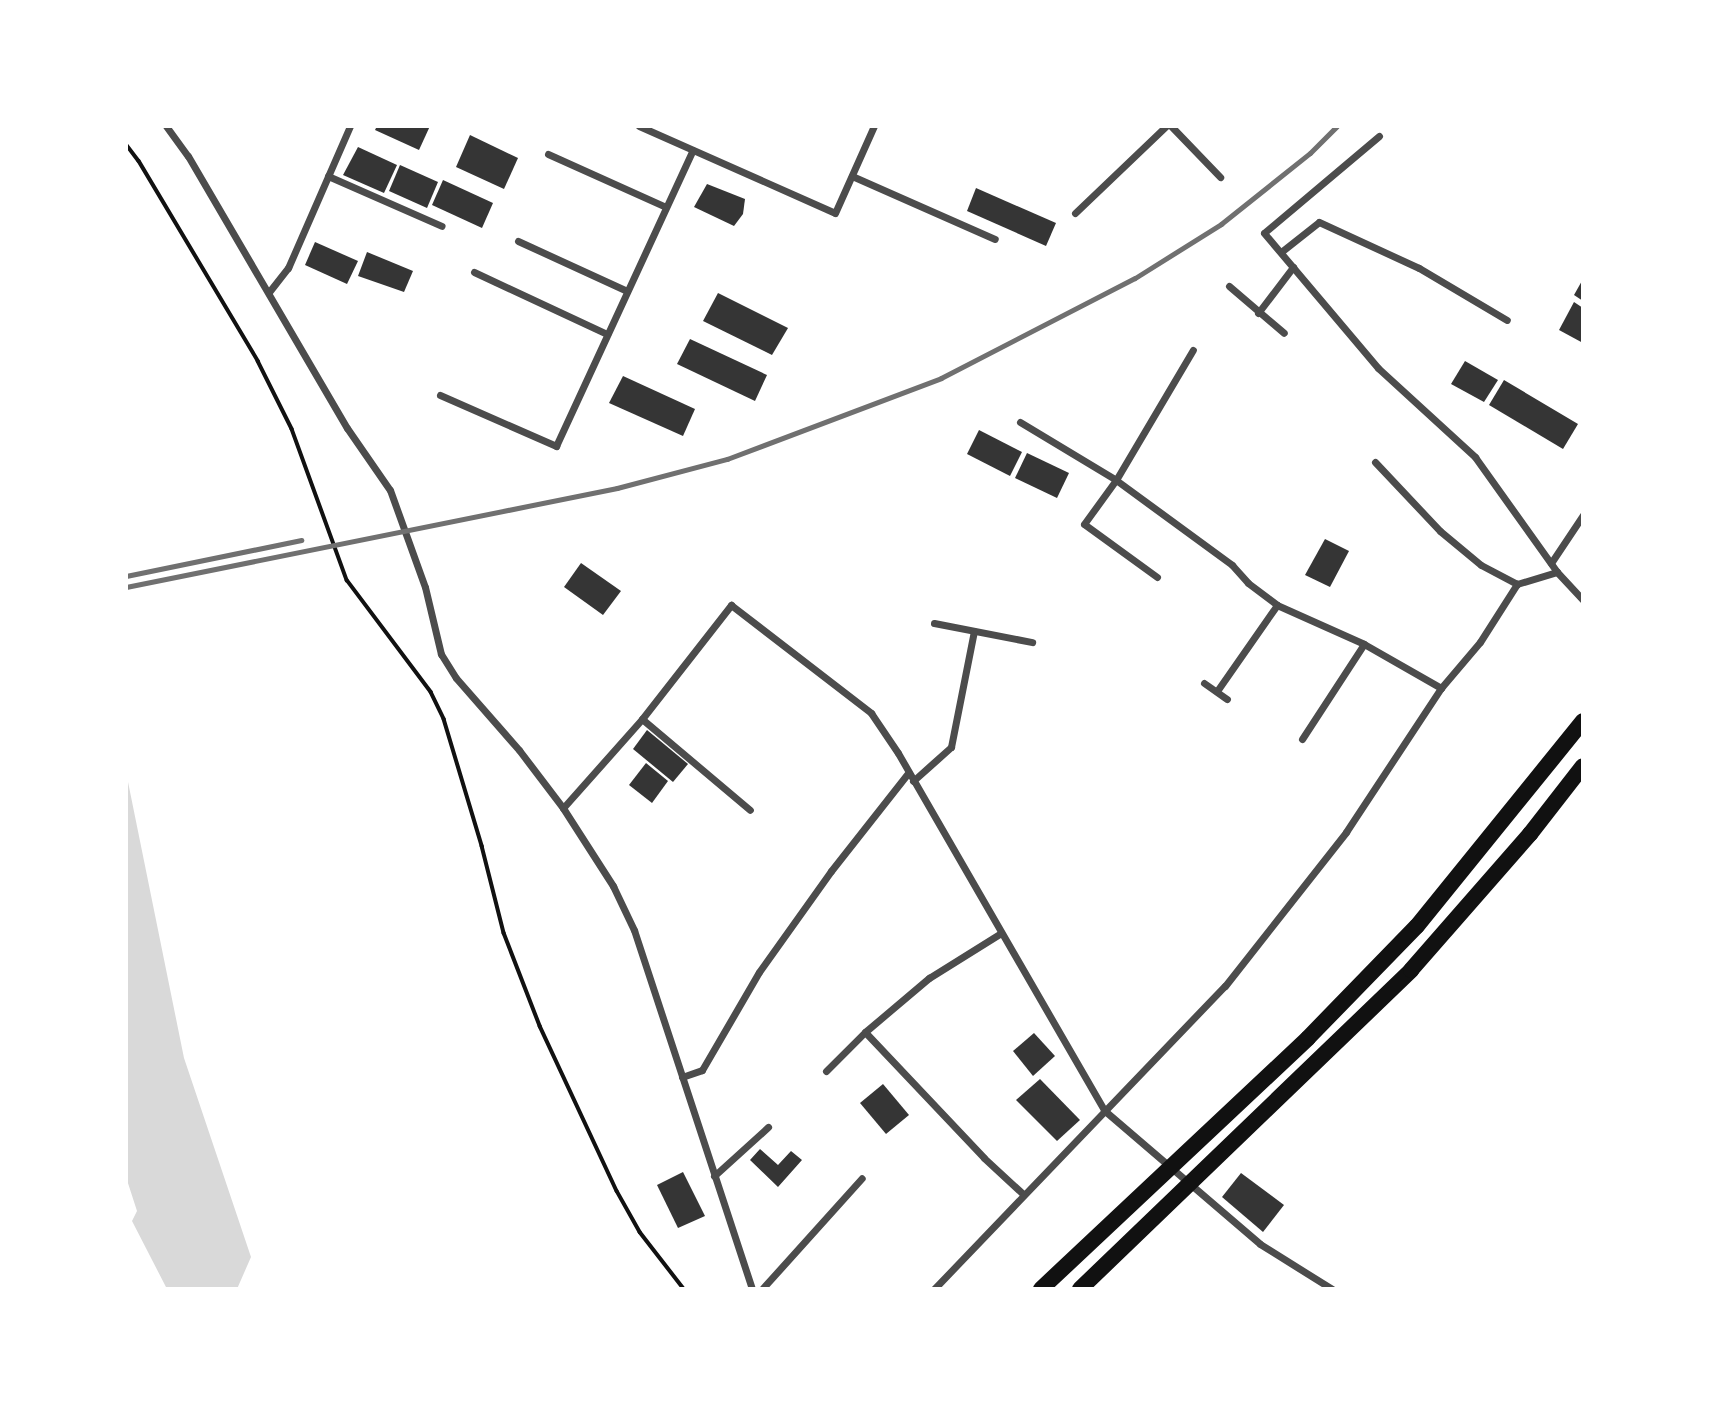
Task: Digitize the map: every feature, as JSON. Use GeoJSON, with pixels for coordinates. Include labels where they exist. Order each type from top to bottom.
{"type":"FeatureCollection","features":[{"type":"Feature","properties":{"kind":"main road"},"geometry":{"type":"LineString","coordinates":[[1041,1289],[1308,1038],[1417,926],[1583,721]]}},
{"type":"Feature","properties":{"kind":"main road"},"geometry":{"type":"LineString","coordinates":[[1080,1289],[1191,1185],[1411,970],[1530,834],[1583,766]]}},
{"type":"Feature","properties":{"kind":"street"},"geometry":{"type":"LineString","coordinates":[[166,126],[188,156],[348,428],[390,490],[425,587],[442,654],[456,678],[519,750],[563,808],[613,886],[634,930],[752,1289]]}},
{"type":"Feature","properties":{"kind":"street"},"geometry":{"type":"LineString","coordinates":[[269,292],[288,268],[350,126]]}},
{"type":"Feature","properties":{"kind":"street"},"geometry":{"type":"LineString","coordinates":[[639,126],[835,214],[874,126]]}},
{"type":"Feature","properties":{"kind":"street"},"geometry":{"type":"LineString","coordinates":[[1075,213],[1169,126],[1220,177]]}},
{"type":"Feature","properties":{"kind":"street"},"geometry":{"type":"LineString","coordinates":[[1379,136],[1264,233],[1378,368],[1475,457],[1557,572],[1583,600]]}},
{"type":"Feature","properties":{"kind":"street"},"geometry":{"type":"LineString","coordinates":[[440,395],[555,446],[693,150]]}},
{"type":"Feature","properties":{"kind":"street"},"geometry":{"type":"LineString","coordinates":[[548,154],[666,207]]}},
{"type":"Feature","properties":{"kind":"street"},"geometry":{"type":"LineString","coordinates":[[328,176],[442,226]]}},
{"type":"Feature","properties":{"kind":"street"},"geometry":{"type":"LineString","coordinates":[[852,176],[995,239]]}},
{"type":"Feature","properties":{"kind":"street"},"geometry":{"type":"LineString","coordinates":[[1281,252],[1319,222],[1419,268],[1507,320]]}},
{"type":"Feature","properties":{"kind":"street"},"geometry":{"type":"LineString","coordinates":[[519,241],[627,291]]}},
{"type":"Feature","properties":{"kind":"street"},"geometry":{"type":"LineString","coordinates":[[1258,313],[1293,267]]}},
{"type":"Feature","properties":{"kind":"street"},"geometry":{"type":"LineString","coordinates":[[474,272],[607,334]]}},
{"type":"Feature","properties":{"kind":"street"},"geometry":{"type":"LineString","coordinates":[[1229,286],[1284,333]]}},
{"type":"Feature","properties":{"kind":"street"},"geometry":{"type":"LineString","coordinates":[[1157,577],[1084,524],[1116,480],[1193,350]]}},
{"type":"Feature","properties":{"kind":"street"},"geometry":{"type":"LineString","coordinates":[[1020,422],[1116,480],[1232,565],[1248,583],[1277,605],[1364,644],[1441,688]]}},
{"type":"Feature","properties":{"kind":"street"},"geometry":{"type":"LineString","coordinates":[[1375,462],[1440,531],[1481,565],[1517,584]]}},
{"type":"Feature","properties":{"kind":"street"},"geometry":{"type":"LineString","coordinates":[[1551,563],[1583,515]]}},
{"type":"Feature","properties":{"kind":"street"},"geometry":{"type":"LineString","coordinates":[[934,1289],[1226,986],[1285,914],[1346,832],[1441,688],[1480,642],[1517,584],[1557,572]]}},
{"type":"Feature","properties":{"kind":"street"},"geometry":{"type":"LineString","coordinates":[[1217,691],[1277,605]]}},
{"type":"Feature","properties":{"kind":"street"},"geometry":{"type":"LineString","coordinates":[[563,808],[642,719],[731,606],[856,699],[870,713],[913,781],[1105,1111],[1261,1244],[1332,1289]]}},
{"type":"Feature","properties":{"kind":"street"},"geometry":{"type":"LineString","coordinates":[[934,623],[1032,642]]}},
{"type":"Feature","properties":{"kind":"street"},"geometry":{"type":"LineString","coordinates":[[913,781],[951,747],[974,631]]}},
{"type":"Feature","properties":{"kind":"street"},"geometry":{"type":"LineString","coordinates":[[1302,739],[1364,644]]}},
{"type":"Feature","properties":{"kind":"street"},"geometry":{"type":"LineString","coordinates":[[1204,683],[1227,699]]}},
{"type":"Feature","properties":{"kind":"street"},"geometry":{"type":"LineString","coordinates":[[642,719],[750,810]]}},
{"type":"Feature","properties":{"kind":"street"},"geometry":{"type":"LineString","coordinates":[[682,1077],[702,1070],[759,972],[831,871],[908,774]]}},
{"type":"Feature","properties":{"kind":"street"},"geometry":{"type":"LineString","coordinates":[[826,1071],[865,1032],[929,978],[1001,933]]}},
{"type":"Feature","properties":{"kind":"street"},"geometry":{"type":"LineString","coordinates":[[865,1032],[1023,1194]]}},
{"type":"Feature","properties":{"kind":"street"},"geometry":{"type":"LineString","coordinates":[[714,1176],[768,1127]]}},
{"type":"Feature","properties":{"kind":"street"},"geometry":{"type":"LineString","coordinates":[[762,1289],[862,1178]]}},
{"type":"Feature","properties":{"kind":"path"},"geometry":{"type":"LineString","coordinates":[[126,144],[139,161],[263,372],[292,429],[347,580],[384,633],[431,692],[444,719],[482,846],[504,933],[543,1033],[617,1191],[640,1232],[684,1289]]}},
{"type":"Feature","properties":{"kind":"shaded area"},"geometry":{"type":"Polygon","coordinates":[[[126,772],[184,1058],[251,1257],[237,1289],[167,1289],[132,1221],[137,1211],[126,1177],[126,772]]]}},
{"type":"Feature","properties":{"kind":"building"},"geometry":{"type":"Polygon","coordinates":[[[377,126],[430,126],[419,150],[375,130],[377,126]]]}},
{"type":"Feature","properties":{"kind":"building"},"geometry":{"type":"Polygon","coordinates":[[[470,135],[518,158],[504,189],[456,167],[470,135]]]}},
{"type":"Feature","properties":{"kind":"building"},"geometry":{"type":"Polygon","coordinates":[[[358,147],[397,165],[384,193],[343,175],[358,147]]]}},
{"type":"Feature","properties":{"kind":"building"},"geometry":{"type":"Polygon","coordinates":[[[400,165],[438,182],[427,208],[389,191],[400,165]]]}},
{"type":"Feature","properties":{"kind":"building"},"geometry":{"type":"Polygon","coordinates":[[[443,180],[493,203],[482,228],[432,205],[443,180]]]}},
{"type":"Feature","properties":{"kind":"building"},"geometry":{"type":"Polygon","coordinates":[[[707,184],[745,199],[743,214],[734,226],[694,207],[707,184]]]}},
{"type":"Feature","properties":{"kind":"building"},"geometry":{"type":"Polygon","coordinates":[[[976,188],[1056,223],[1046,246],[967,211],[976,188]]]}},
{"type":"Feature","properties":{"kind":"building"},"geometry":{"type":"Polygon","coordinates":[[[315,242],[358,261],[347,284],[305,265],[315,242]]]}},
{"type":"Feature","properties":{"kind":"building"},"geometry":{"type":"Polygon","coordinates":[[[367,252],[413,271],[404,292],[358,276],[367,252]]]}},
{"type":"Feature","properties":{"kind":"building"},"geometry":{"type":"Polygon","coordinates":[[[1583,279],[1583,301],[1574,295],[1583,279]]]}},
{"type":"Feature","properties":{"kind":"building"},"geometry":{"type":"Polygon","coordinates":[[[718,293],[788,328],[772,355],[703,321],[718,293]]]}},
{"type":"Feature","properties":{"kind":"building"},"geometry":{"type":"Polygon","coordinates":[[[1574,302],[1583,308],[1583,343],[1559,330],[1574,302]]]}},
{"type":"Feature","properties":{"kind":"building"},"geometry":{"type":"Polygon","coordinates":[[[690,339],[767,375],[755,401],[677,364],[690,339]]]}},
{"type":"Feature","properties":{"kind":"building"},"geometry":{"type":"Polygon","coordinates":[[[1465,361],[1498,380],[1484,402],[1451,384],[1465,361]]]}},
{"type":"Feature","properties":{"kind":"building"},"geometry":{"type":"Polygon","coordinates":[[[623,376],[695,409],[683,436],[609,403],[623,376]]]}},
{"type":"Feature","properties":{"kind":"building"},"geometry":{"type":"Polygon","coordinates":[[[1504,380],[1578,424],[1563,449],[1489,405],[1504,380]]]}},
{"type":"Feature","properties":{"kind":"building"},"geometry":{"type":"Polygon","coordinates":[[[979,430],[1022,452],[1010,476],[967,454],[979,430]]]}},
{"type":"Feature","properties":{"kind":"building"},"geometry":{"type":"Polygon","coordinates":[[[1027,453],[1069,473],[1057,498],[1015,478],[1027,453]]]}},
{"type":"Feature","properties":{"kind":"building"},"geometry":{"type":"Polygon","coordinates":[[[1325,539],[1349,551],[1330,587],[1305,575],[1325,539]]]}},
{"type":"Feature","properties":{"kind":"building"},"geometry":{"type":"Polygon","coordinates":[[[581,563],[621,591],[603,615],[564,587],[581,563]]]}},
{"type":"Feature","properties":{"kind":"building"},"geometry":{"type":"Polygon","coordinates":[[[647,730],[688,764],[673,782],[633,749],[647,730]]]}},
{"type":"Feature","properties":{"kind":"building"},"geometry":{"type":"Polygon","coordinates":[[[646,763],[668,781],[652,803],[629,785],[646,763]]]}},
{"type":"Feature","properties":{"kind":"building"},"geometry":{"type":"Polygon","coordinates":[[[1034,1033],[1055,1056],[1033,1076],[1013,1051],[1034,1033]]]}},
{"type":"Feature","properties":{"kind":"building"},"geometry":{"type":"Polygon","coordinates":[[[1040,1079],[1080,1120],[1057,1141],[1016,1100],[1040,1079]]]}},
{"type":"Feature","properties":{"kind":"building"},"geometry":{"type":"Polygon","coordinates":[[[883,1084],[909,1115],[886,1134],[860,1103],[883,1084]]]}},
{"type":"Feature","properties":{"kind":"building"},"geometry":{"type":"Polygon","coordinates":[[[760,1149],[778,1165],[791,1151],[802,1160],[778,1187],[750,1160],[760,1149]]]}},
{"type":"Feature","properties":{"kind":"building"},"geometry":{"type":"Polygon","coordinates":[[[683,1172],[705,1216],[678,1228],[657,1185],[683,1172]]]}},
{"type":"Feature","properties":{"kind":"building"},"geometry":{"type":"Polygon","coordinates":[[[1241,1173],[1284,1205],[1263,1232],[1222,1197],[1241,1173]]]}},
{"type":"Feature","properties":{"kind":"railway"},"geometry":{"type":"LineString","coordinates":[[126,587],[617,488],[727,459],[941,378],[1135,278],[1221,224],[1310,153],[1337,126]]}},
{"type":"Feature","properties":{"kind":"railway"},"geometry":{"type":"LineString","coordinates":[[126,576],[301,540]]}}]}
